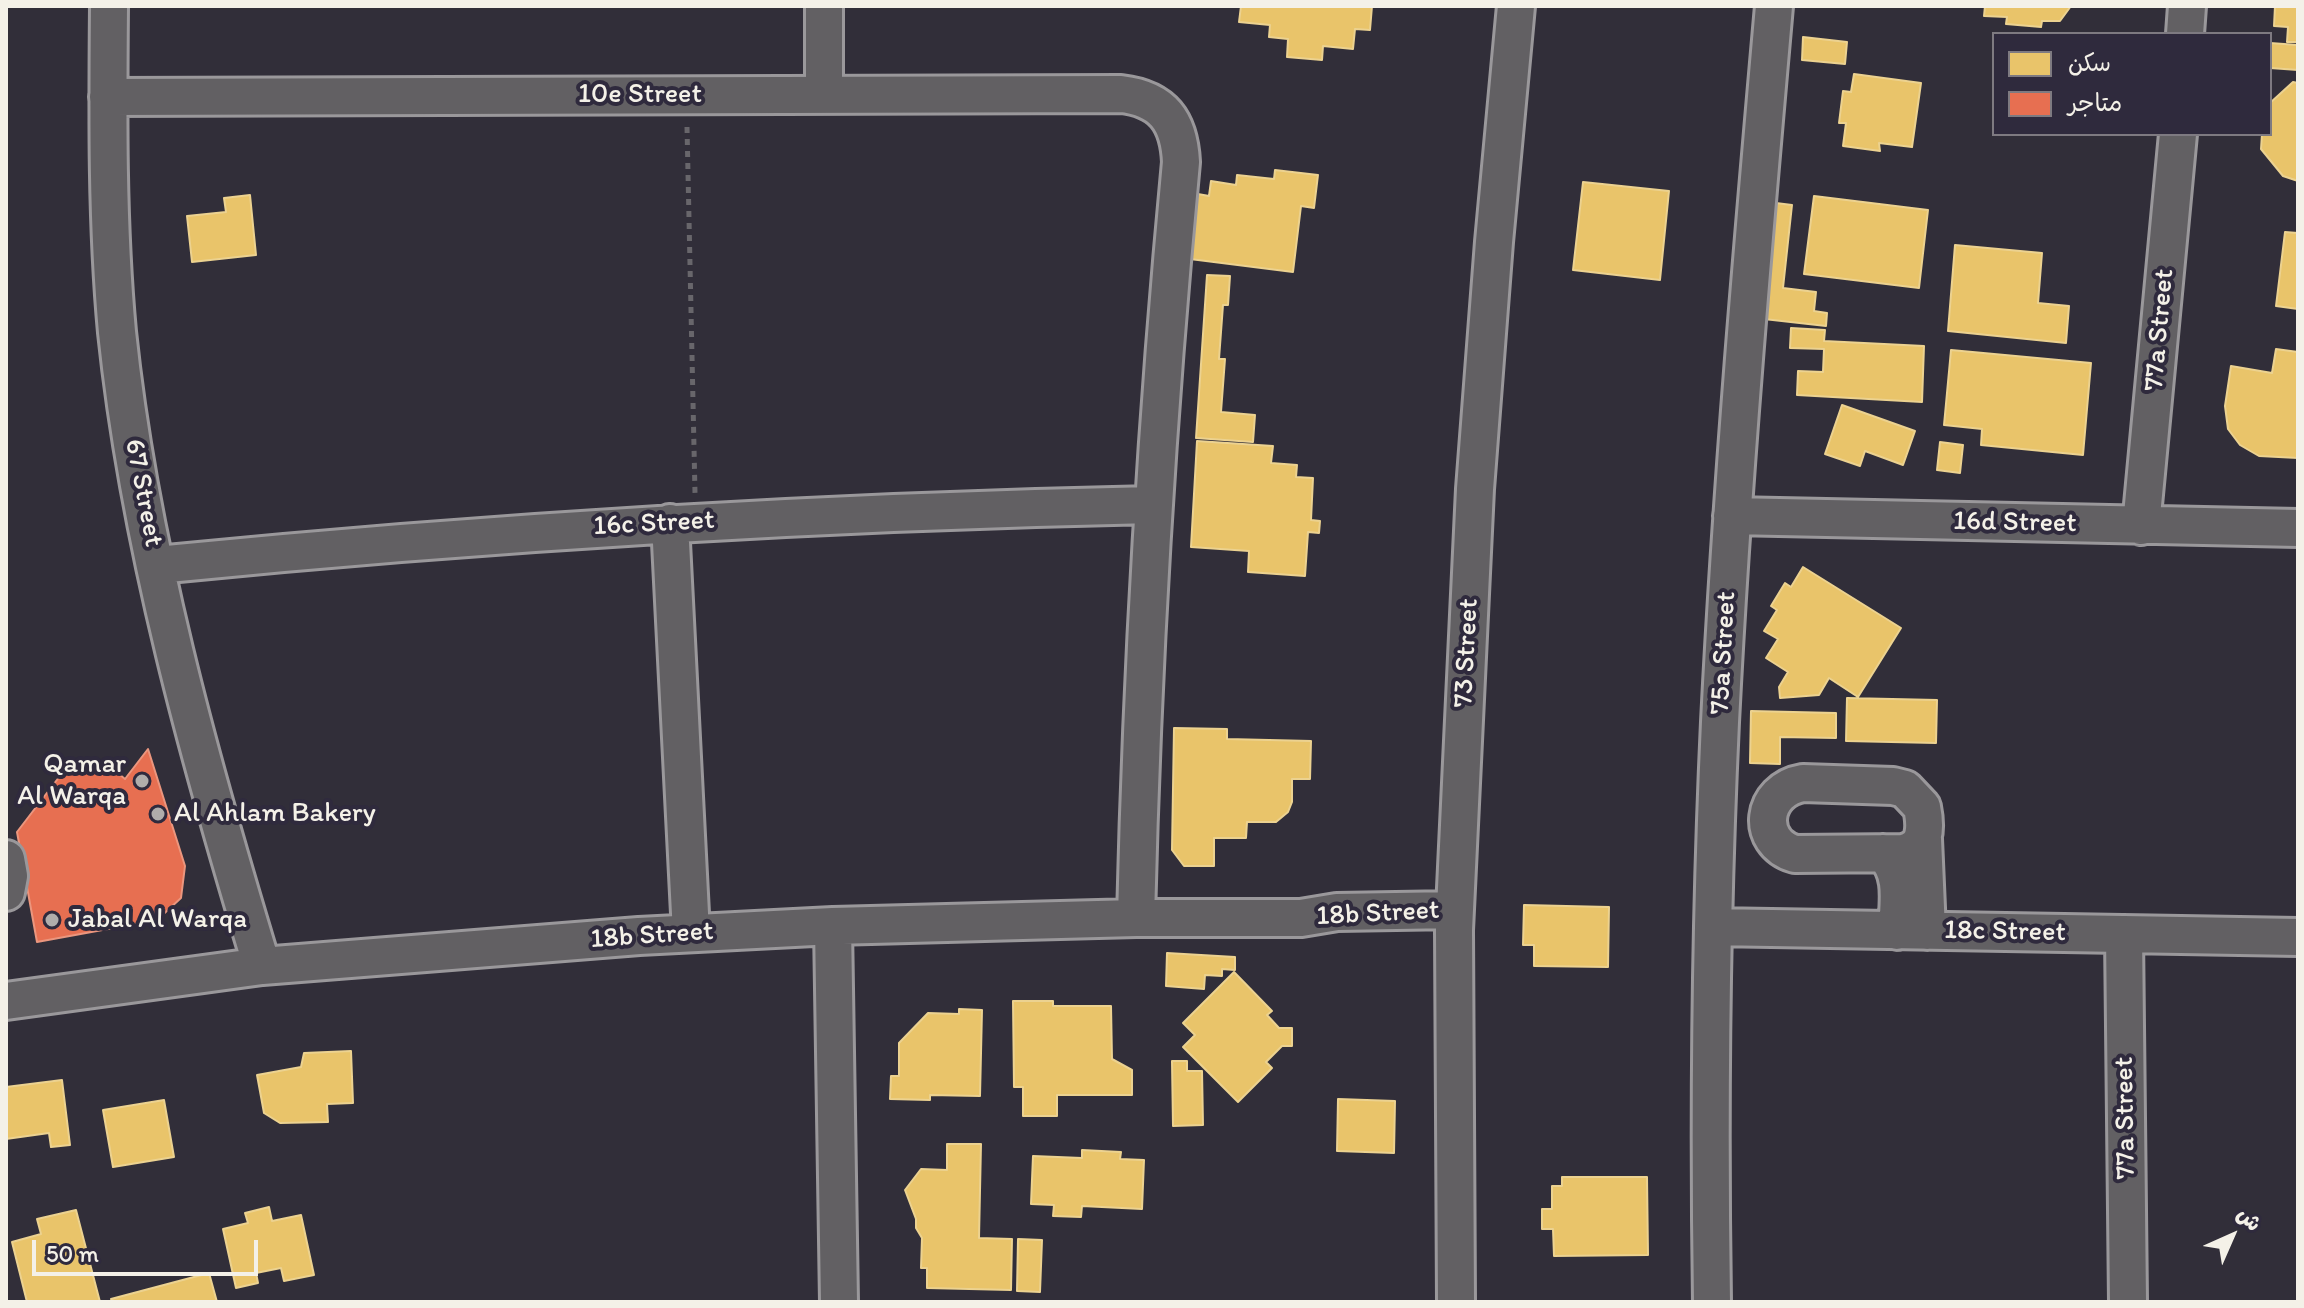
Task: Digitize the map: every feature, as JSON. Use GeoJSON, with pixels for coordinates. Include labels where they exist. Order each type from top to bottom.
{"type":"FeatureCollection","features":[{"type":"Feature","properties":{"kind":"street","name":"67 Street"},"geometry":{"type":"LineString","coordinates":[[109,6],[109,215],[118,332],[133,449],[187,699],[218,819],[262,966]]}},
{"type":"Feature","properties":{"kind":"street"},"geometry":{"type":"LineString","coordinates":[[824,6],[824,95]]}},
{"type":"Feature","properties":{"kind":"street","name":"73 Street"},"geometry":{"type":"LineString","coordinates":[[1456,1302],[1454,920],[1475,489],[1516,6]]}},
{"type":"Feature","properties":{"kind":"street","name":"75a Street"},"geometry":{"type":"LineString","coordinates":[[1712,1302],[1713,927],[1720,722],[1732,516],[1774,6]]}},
{"type":"Feature","properties":{"kind":"street"},"geometry":{"type":"LineString","coordinates":[[2185,32],[2187,6]]}},
{"type":"Feature","properties":{"kind":"street","name":"10e Street"},"geometry":{"type":"LineString","coordinates":[[108,97],[1121,94],[1146,99],[1167,114],[1176,129],[1181,162],[1152,505]]}},
{"type":"Feature","properties":{"kind":"street","name":"77a Street"},"geometry":{"type":"LineString","coordinates":[[2141,526],[2178,136]]}},
{"type":"Feature","properties":{"kind":"street"},"geometry":{"type":"LineString","coordinates":[[1136,918],[1152,505]]}},
{"type":"Feature","properties":{"kind":"street","name":"16c Street"},"geometry":{"type":"LineString","coordinates":[[157,565],[359,545],[683,522],[1152,505]]}},
{"type":"Feature","properties":{"kind":"street","name":"16d Street"},"geometry":{"type":"LineString","coordinates":[[1732,516],[2298,528]]}},
{"type":"Feature","properties":{"kind":"street"},"geometry":{"type":"LineString","coordinates":[[683,522],[691,933]]}},
{"type":"Feature","properties":{"kind":"street"},"geometry":{"type":"LineString","coordinates":[[1912,931],[1923,839],[1925,819],[1922,807],[1905,789],[1803,783],[1781,790],[1770,810],[1771,835],[1785,851],[1795,854],[1912,852],[1923,839]]}},
{"type":"Feature","properties":{"kind":"street"},"geometry":{"type":"LineString","coordinates":[[1883,853],[1897,875],[1912,931]]}},
{"type":"Feature","properties":{"kind":"street"},"geometry":{"type":"LineString","coordinates":[[6,859],[9,876],[6,892]]}},
{"type":"Feature","properties":{"kind":"street","name":"18b Street"},"geometry":{"type":"LineString","coordinates":[[6,1001],[262,966],[691,933],[1136,918],[1301,918],[1337,912],[1454,920]]}},
{"type":"Feature","properties":{"kind":"street"},"geometry":{"type":"LineString","coordinates":[[833,926],[839,1302]]}},
{"type":"Feature","properties":{"kind":"street","name":"18c Street"},"geometry":{"type":"LineString","coordinates":[[1713,927],[2298,937]]}},
{"type":"Feature","properties":{"kind":"street","name":"77a Street"},"geometry":{"type":"LineString","coordinates":[[2124,934],[2128,1302]]}},
{"type":"Feature","properties":{"kind":"path"},"geometry":{"type":"LineString","coordinates":[[683,522],[687,95]]}},
{"type":"Feature","properties":{"kind":"building: سكن"},"geometry":{"type":"Polygon","coordinates":[[[1241,6],[1372,6],[1370,30],[1355,29],[1353,49],[1323,46],[1322,60],[1287,57],[1288,39],[1269,37],[1270,25],[1239,22],[1241,6]]]}},
{"type":"Feature","properties":{"kind":"building: سكن"},"geometry":{"type":"Polygon","coordinates":[[[1985,6],[2071,6],[2060,21],[2042,21],[2041,27],[2006,24],[2007,17],[1984,16],[1985,6]]]}},
{"type":"Feature","properties":{"kind":"building: سكن"},"geometry":{"type":"Polygon","coordinates":[[[2275,6],[2298,6],[2298,42],[2287,42],[2288,27],[2274,26],[2275,6]]]}},
{"type":"Feature","properties":{"kind":"building: سكن"},"geometry":{"type":"Polygon","coordinates":[[[1803,37],[1847,42],[1845,64],[1802,60],[1803,37]]]}},
{"type":"Feature","properties":{"kind":"building: سكن"},"geometry":{"type":"Polygon","coordinates":[[[2272,43],[2298,45],[2298,70],[2272,68],[2272,43]]]}},
{"type":"Feature","properties":{"kind":"building: سكن"},"geometry":{"type":"Polygon","coordinates":[[[1854,74],[1921,83],[1912,147],[1879,143],[1880,151],[1843,146],[1846,123],[1839,123],[1843,91],[1851,92],[1854,74]]]}},
{"type":"Feature","properties":{"kind":"building: سكن"},"geometry":{"type":"Polygon","coordinates":[[[2293,82],[2298,83],[2298,181],[2283,176],[2261,149],[2262,136],[2272,136],[2272,101],[2293,82]]]}},
{"type":"Feature","properties":{"kind":"building: سكن"},"geometry":{"type":"Polygon","coordinates":[[[1275,170],[1318,175],[1314,208],[1301,206],[1293,272],[1190,259],[1198,194],[1209,196],[1211,181],[1236,185],[1237,175],[1274,179],[1275,170]]]}},
{"type":"Feature","properties":{"kind":"building: سكن"},"geometry":{"type":"Polygon","coordinates":[[[1583,182],[1669,191],[1660,280],[1573,270],[1583,182]]]}},
{"type":"Feature","properties":{"kind":"building: سكن"},"geometry":{"type":"Polygon","coordinates":[[[250,195],[256,255],[192,262],[187,216],[226,212],[224,198],[250,195]]]}},
{"type":"Feature","properties":{"kind":"building: سكن"},"geometry":{"type":"Polygon","coordinates":[[[1814,196],[1928,210],[1919,288],[1804,274],[1814,196]]]}},
{"type":"Feature","properties":{"kind":"building: سكن"},"geometry":{"type":"Polygon","coordinates":[[[1768,202],[1792,205],[1783,288],[1816,292],[1814,311],[1827,313],[1826,326],[1755,318],[1768,202]]]}},
{"type":"Feature","properties":{"kind":"building: سكن"},"geometry":{"type":"Polygon","coordinates":[[[2285,232],[2298,233],[2298,309],[2276,306],[2285,232]]]}},
{"type":"Feature","properties":{"kind":"building: سكن"},"geometry":{"type":"Polygon","coordinates":[[[1955,245],[2042,253],[2038,303],[2069,306],[2066,343],[1948,331],[1955,245]]]}},
{"type":"Feature","properties":{"kind":"building: سكن"},"geometry":{"type":"Polygon","coordinates":[[[1207,275],[1230,276],[1228,305],[1223,305],[1219,359],[1225,359],[1221,412],[1255,415],[1253,442],[1196,438],[1207,275]]]}},
{"type":"Feature","properties":{"kind":"building: سكن"},"geometry":{"type":"Polygon","coordinates":[[[1791,328],[1825,330],[1824,341],[1924,346],[1922,402],[1797,395],[1798,371],[1823,372],[1824,349],[1790,348],[1791,328]]]}},
{"type":"Feature","properties":{"kind":"building: سكن"},"geometry":{"type":"Polygon","coordinates":[[[2276,349],[2298,352],[2298,458],[2259,456],[2240,445],[2228,429],[2225,406],[2231,366],[2272,373],[2276,349]]]}},
{"type":"Feature","properties":{"kind":"building: سكن"},"geometry":{"type":"Polygon","coordinates":[[[1951,350],[2091,363],[2083,455],[1981,445],[1982,429],[1944,425],[1951,350]]]}},
{"type":"Feature","properties":{"kind":"building: سكن"},"geometry":{"type":"Polygon","coordinates":[[[1842,405],[1915,431],[1903,465],[1865,451],[1860,466],[1825,454],[1842,405]]]}},
{"type":"Feature","properties":{"kind":"building: سكن"},"geometry":{"type":"Polygon","coordinates":[[[1197,441],[1273,446],[1271,463],[1297,465],[1296,477],[1313,478],[1311,520],[1320,521],[1319,533],[1308,532],[1305,576],[1248,572],[1249,551],[1191,547],[1197,441]]]}},
{"type":"Feature","properties":{"kind":"building: سكن"},"geometry":{"type":"Polygon","coordinates":[[[1940,442],[1963,445],[1960,473],[1937,470],[1940,442]]]}},
{"type":"Feature","properties":{"kind":"building: سكن"},"geometry":{"type":"Polygon","coordinates":[[[1803,567],[1901,628],[1858,697],[1829,678],[1819,695],[1780,698],[1779,687],[1788,672],[1766,658],[1778,639],[1764,631],[1777,610],[1771,606],[1785,583],[1791,587],[1803,567]]]}},
{"type":"Feature","properties":{"kind":"building: سكن"},"geometry":{"type":"Polygon","coordinates":[[[1847,698],[1937,700],[1936,743],[1846,741],[1847,698]]]}},
{"type":"Feature","properties":{"kind":"building: سكن"},"geometry":{"type":"Polygon","coordinates":[[[1751,711],[1836,713],[1836,738],[1780,737],[1780,764],[1750,763],[1751,711]]]}},
{"type":"Feature","properties":{"kind":"building: سكن"},"geometry":{"type":"Polygon","coordinates":[[[1174,728],[1227,729],[1227,739],[1311,741],[1310,779],[1292,779],[1292,802],[1288,812],[1276,822],[1247,822],[1246,838],[1214,838],[1214,866],[1184,866],[1172,850],[1174,728]]]}},
{"type":"Feature","properties":{"kind":"building: سكن"},"geometry":{"type":"Polygon","coordinates":[[[1524,905],[1609,907],[1608,967],[1534,966],[1534,945],[1523,945],[1524,905]]]}},
{"type":"Feature","properties":{"kind":"building: سكن"},"geometry":{"type":"Polygon","coordinates":[[[1167,953],[1235,957],[1235,970],[1222,969],[1222,976],[1205,975],[1204,989],[1166,986],[1167,953]]]}},
{"type":"Feature","properties":{"kind":"building: سكن"},"geometry":{"type":"Polygon","coordinates":[[[1234,972],[1272,1011],[1267,1015],[1279,1028],[1292,1028],[1292,1046],[1282,1046],[1266,1062],[1272,1068],[1238,1102],[1183,1047],[1195,1035],[1183,1023],[1234,972]]]}},
{"type":"Feature","properties":{"kind":"building: سكن"},"geometry":{"type":"Polygon","coordinates":[[[1013,1001],[1053,1001],[1053,1006],[1111,1006],[1112,1059],[1132,1070],[1132,1095],[1057,1095],[1057,1116],[1023,1116],[1023,1087],[1014,1087],[1013,1001]]]}},
{"type":"Feature","properties":{"kind":"building: سكن"},"geometry":{"type":"Polygon","coordinates":[[[959,1009],[982,1010],[980,1096],[930,1095],[930,1100],[890,1099],[891,1076],[899,1076],[899,1043],[928,1013],[959,1014],[959,1009]]]}},
{"type":"Feature","properties":{"kind":"building: سكن"},"geometry":{"type":"Polygon","coordinates":[[[351,1051],[353,1103],[327,1104],[328,1122],[280,1123],[264,1113],[257,1075],[301,1067],[304,1053],[351,1051]]]}},
{"type":"Feature","properties":{"kind":"building: سكن"},"geometry":{"type":"Polygon","coordinates":[[[1172,1061],[1187,1061],[1187,1071],[1202,1071],[1203,1125],[1173,1126],[1172,1061]]]}},
{"type":"Feature","properties":{"kind":"building: سكن"},"geometry":{"type":"Polygon","coordinates":[[[62,1080],[70,1145],[51,1147],[49,1133],[6,1139],[6,1087],[62,1080]]]}},
{"type":"Feature","properties":{"kind":"building: سكن"},"geometry":{"type":"Polygon","coordinates":[[[1338,1099],[1395,1101],[1394,1153],[1337,1151],[1338,1099]]]}},
{"type":"Feature","properties":{"kind":"building: سكن"},"geometry":{"type":"Polygon","coordinates":[[[164,1100],[174,1157],[113,1167],[103,1110],[164,1100]]]}},
{"type":"Feature","properties":{"kind":"building: سكن"},"geometry":{"type":"Polygon","coordinates":[[[947,1144],[981,1144],[979,1238],[1012,1239],[1011,1290],[927,1288],[927,1268],[921,1268],[922,1238],[905,1190],[921,1169],[947,1170],[947,1144]]]}},
{"type":"Feature","properties":{"kind":"building: سكن"},"geometry":{"type":"Polygon","coordinates":[[[1082,1150],[1121,1152],[1120,1159],[1144,1160],[1142,1209],[1082,1206],[1081,1217],[1053,1216],[1054,1205],[1031,1204],[1033,1156],[1082,1158],[1082,1150]]]}},
{"type":"Feature","properties":{"kind":"building: سكن"},"geometry":{"type":"Polygon","coordinates":[[[1562,1177],[1647,1177],[1648,1255],[1554,1256],[1553,1229],[1542,1229],[1542,1209],[1552,1209],[1552,1186],[1562,1186],[1562,1177]]]}},
{"type":"Feature","properties":{"kind":"building: سكن"},"geometry":{"type":"Polygon","coordinates":[[[269,1207],[272,1221],[301,1215],[314,1275],[284,1281],[281,1268],[256,1273],[258,1283],[236,1288],[223,1229],[248,1223],[245,1213],[269,1207]]]}},
{"type":"Feature","properties":{"kind":"building: سكن"},"geometry":{"type":"Polygon","coordinates":[[[76,1210],[100,1302],[27,1302],[12,1242],[41,1234],[37,1219],[76,1210]]]}},
{"type":"Feature","properties":{"kind":"building: سكن"},"geometry":{"type":"Polygon","coordinates":[[[1018,1239],[1042,1240],[1040,1292],[1017,1291],[1018,1239]]]}},
{"type":"Feature","properties":{"kind":"building: سكن"},"geometry":{"type":"Polygon","coordinates":[[[209,1273],[217,1302],[112,1302],[111,1299],[209,1273]]]}},
{"type":"Feature","properties":{"kind":"building: متاجر"},"geometry":{"type":"Polygon","coordinates":[[[148,749],[185,866],[181,898],[157,920],[37,942],[17,832],[63,772],[107,764],[125,779],[148,749]]]}},
{"type":"Feature","properties":{"kind":"place","name":"Qamar Al Warqa"},"geometry":{"type":"Point","coordinates":[142,781]}},
{"type":"Feature","properties":{"kind":"place","name":"Al Ahlam Bakery"},"geometry":{"type":"Point","coordinates":[158,814]}},
{"type":"Feature","properties":{"kind":"place","name":"Jabal Al Warqa"},"geometry":{"type":"Point","coordinates":[52,920]}}]}
